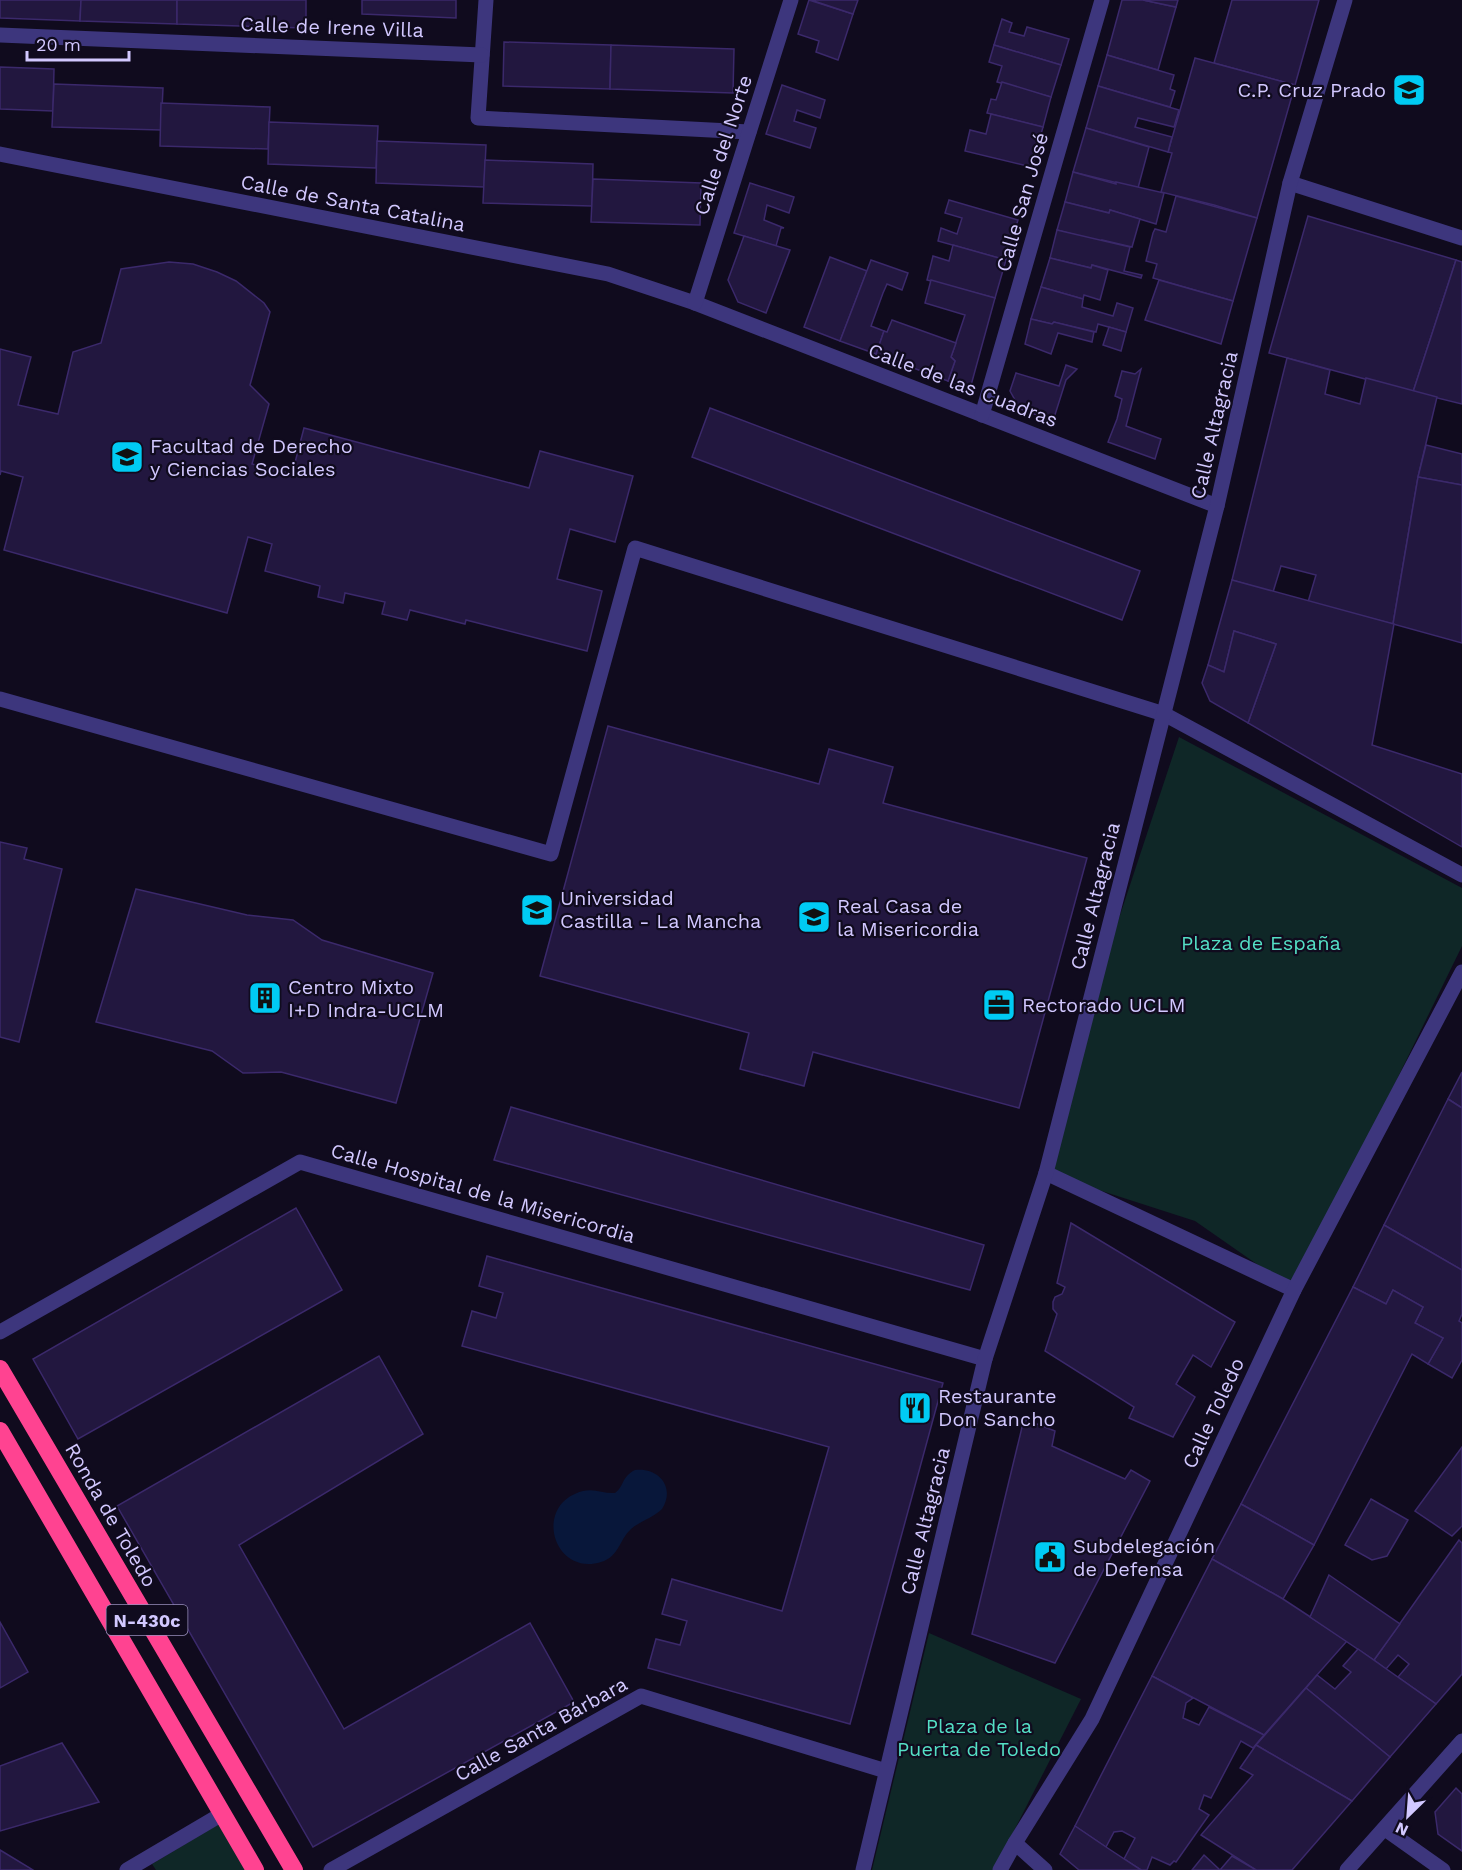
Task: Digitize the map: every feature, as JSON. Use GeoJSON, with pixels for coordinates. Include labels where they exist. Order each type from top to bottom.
{"type":"FeatureCollection","features":[{"type":"Feature","properties":{"kind":"highway","name":"Ronda de Toledo"},"geometry":{"type":"LineString","coordinates":[[0,1369],[294,1870]]}},
{"type":"Feature","properties":{"kind":"highway","name":"N-430c"},"geometry":{"type":"LineString","coordinates":[[0,1431],[255,1870]]}},
{"type":"Feature","properties":{"kind":"street"},"geometry":{"type":"LineString","coordinates":[[486,0],[478,118],[749,132]]}},
{"type":"Feature","properties":{"kind":"street","name":"Calle del Norte"},"geometry":{"type":"LineString","coordinates":[[694,303],[791,0]]}},
{"type":"Feature","properties":{"kind":"street","name":"Calle San José"},"geometry":{"type":"LineString","coordinates":[[982,415],[1102,0]]}},
{"type":"Feature","properties":{"kind":"street","name":"Calle Altagracia"},"geometry":{"type":"LineString","coordinates":[[863,1870],[985,1359],[1046,1173],[1217,506],[1290,183],[1345,0]]}},
{"type":"Feature","properties":{"kind":"street","name":"Calle de Irene Villa"},"geometry":{"type":"LineString","coordinates":[[0,35],[482,55]]}},
{"type":"Feature","properties":{"kind":"street","name":"Calle de Santa Catalina"},"geometry":{"type":"LineString","coordinates":[[0,154],[608,274],[694,303]]}},
{"type":"Feature","properties":{"kind":"street"},"geometry":{"type":"LineString","coordinates":[[1290,183],[1462,238]]}},
{"type":"Feature","properties":{"kind":"street","name":"Calle de las Cuadras"},"geometry":{"type":"LineString","coordinates":[[694,303],[1217,506]]}},
{"type":"Feature","properties":{"kind":"street"},"geometry":{"type":"LineString","coordinates":[[0,699],[551,854],[635,548],[1164,714],[1462,875]]}},
{"type":"Feature","properties":{"kind":"street","name":"Calle Toledo"},"geometry":{"type":"LineString","coordinates":[[1000,1870],[1092,1719],[1294,1290],[1462,972]]}},
{"type":"Feature","properties":{"kind":"street","name":"Calle Hospital de la Misericordia"},"geometry":{"type":"LineString","coordinates":[[0,1332],[300,1162],[985,1359]]}},
{"type":"Feature","properties":{"kind":"street"},"geometry":{"type":"LineString","coordinates":[[1046,1173],[1294,1290]]}},
{"type":"Feature","properties":{"kind":"street","name":"Calle Santa Bárbara"},"geometry":{"type":"LineString","coordinates":[[331,1870],[641,1696],[886,1771]]}},
{"type":"Feature","properties":{"kind":"street"},"geometry":{"type":"LineString","coordinates":[[1347,1870],[1462,1741]]}},
{"type":"Feature","properties":{"kind":"street"},"geometry":{"type":"LineString","coordinates":[[127,1870],[222,1814]]}},
{"type":"Feature","properties":{"kind":"street"},"geometry":{"type":"LineString","coordinates":[[1385,1829],[1443,1870]]}},
{"type":"Feature","properties":{"kind":"street"},"geometry":{"type":"LineString","coordinates":[[1015,1843],[1045,1870]]}},
{"type":"Feature","properties":{"kind":"green space","name":"Plaza de España"},"geometry":{"type":"Polygon","coordinates":[[[1179,737],[1462,888],[1462,946],[1294,1290],[1195,1221],[1046,1173],[1084,1024],[1179,737]]]}},
{"type":"Feature","properties":{"kind":"green space","name":"Plaza de la Puerta de Toledo"},"geometry":{"type":"Polygon","coordinates":[[[929,1633],[1081,1699],[994,1870],[872,1870],[929,1633]]]}},
{"type":"Feature","properties":{"kind":"green space"},"geometry":{"type":"Polygon","coordinates":[[[219,1824],[247,1870],[156,1870],[152,1864],[219,1824]]]}},
{"type":"Feature","properties":{"kind":"water"},"geometry":{"type":"Polygon","coordinates":[[[635,1470],[651,1472],[662,1480],[667,1493],[662,1509],[631,1529],[607,1560],[584,1564],[571,1559],[561,1550],[555,1537],[554,1523],[558,1510],[567,1498],[583,1491],[615,1493],[627,1476],[635,1470]]]}},
{"type":"Feature","properties":{"kind":"building"},"geometry":{"type":"Polygon","coordinates":[[[0,0],[81,0],[80,21],[0,18],[0,0]]]}},
{"type":"Feature","properties":{"kind":"building"},"geometry":{"type":"Polygon","coordinates":[[[81,0],[177,0],[177,24],[80,21],[81,0]]]}},
{"type":"Feature","properties":{"kind":"building"},"geometry":{"type":"Polygon","coordinates":[[[177,0],[306,0],[306,28],[177,24],[177,0]]]}},
{"type":"Feature","properties":{"kind":"building"},"geometry":{"type":"Polygon","coordinates":[[[362,0],[456,0],[456,18],[362,14],[362,0]]]}},
{"type":"Feature","properties":{"kind":"building"},"geometry":{"type":"Polygon","coordinates":[[[809,0],[853,14],[838,60],[816,52],[819,41],[798,34],[809,0]]]}},
{"type":"Feature","properties":{"kind":"building"},"geometry":{"type":"Polygon","coordinates":[[[811,0],[858,0],[853,14],[811,0]]]}},
{"type":"Feature","properties":{"kind":"building"},"geometry":{"type":"Polygon","coordinates":[[[1122,0],[1143,0],[1176,7],[1158,70],[1107,55],[1122,0]]]}},
{"type":"Feature","properties":{"kind":"building"},"geometry":{"type":"Polygon","coordinates":[[[1143,0],[1178,0],[1176,7],[1143,0]]]}},
{"type":"Feature","properties":{"kind":"building"},"geometry":{"type":"Polygon","coordinates":[[[1232,0],[1319,0],[1295,85],[1214,63],[1232,0]]]}},
{"type":"Feature","properties":{"kind":"building"},"geometry":{"type":"Polygon","coordinates":[[[1002,19],[1012,23],[1009,32],[1024,36],[1027,27],[1069,39],[1061,65],[994,45],[1002,19]]]}},
{"type":"Feature","properties":{"kind":"building"},"geometry":{"type":"Polygon","coordinates":[[[504,42],[611,45],[610,89],[503,86],[504,42]]]}},
{"type":"Feature","properties":{"kind":"building"},"geometry":{"type":"Polygon","coordinates":[[[611,45],[734,49],[733,93],[610,89],[611,45]]]}},
{"type":"Feature","properties":{"kind":"building"},"geometry":{"type":"Polygon","coordinates":[[[994,45],[1061,65],[1051,97],[997,82],[1002,66],[989,62],[994,45]]]}},
{"type":"Feature","properties":{"kind":"building"},"geometry":{"type":"Polygon","coordinates":[[[1107,55],[1174,75],[1170,89],[1175,91],[1170,107],[1098,86],[1107,55]]]}},
{"type":"Feature","properties":{"kind":"building"},"geometry":{"type":"Polygon","coordinates":[[[1195,58],[1295,85],[1257,218],[1161,192],[1172,153],[1168,152],[1195,58]]]}},
{"type":"Feature","properties":{"kind":"building"},"geometry":{"type":"Polygon","coordinates":[[[0,67],[54,69],[53,111],[0,109],[0,67]]]}},
{"type":"Feature","properties":{"kind":"building"},"geometry":{"type":"Polygon","coordinates":[[[1002,82],[1051,97],[1043,127],[987,113],[991,99],[996,100],[1002,82]]]}},
{"type":"Feature","properties":{"kind":"building"},"geometry":{"type":"Polygon","coordinates":[[[54,84],[163,88],[161,130],[52,127],[54,84]]]}},
{"type":"Feature","properties":{"kind":"building"},"geometry":{"type":"Polygon","coordinates":[[[782,85],[825,100],[820,118],[797,110],[794,121],[816,128],[810,148],[766,134],[782,85]]]}},
{"type":"Feature","properties":{"kind":"building"},"geometry":{"type":"Polygon","coordinates":[[[1098,86],[1179,110],[1174,127],[1138,118],[1135,127],[1172,137],[1168,152],[1086,128],[1098,86]]]}},
{"type":"Feature","properties":{"kind":"building"},"geometry":{"type":"Polygon","coordinates":[[[161,103],[270,107],[268,149],[160,146],[161,103]]]}},
{"type":"Feature","properties":{"kind":"building"},"geometry":{"type":"Polygon","coordinates":[[[991,114],[1043,127],[1032,167],[965,151],[970,130],[986,134],[991,114]]]}},
{"type":"Feature","properties":{"kind":"building"},"geometry":{"type":"Polygon","coordinates":[[[269,122],[378,126],[376,168],[268,164],[269,122]]]}},
{"type":"Feature","properties":{"kind":"building"},"geometry":{"type":"Polygon","coordinates":[[[1086,128],[1149,147],[1138,188],[1073,172],[1086,128]]]}},
{"type":"Feature","properties":{"kind":"building"},"geometry":{"type":"Polygon","coordinates":[[[377,141],[486,145],[484,187],[376,183],[377,141]]]}},
{"type":"Feature","properties":{"kind":"building"},"geometry":{"type":"Polygon","coordinates":[[[485,160],[593,164],[592,206],[483,203],[485,160]]]}},
{"type":"Feature","properties":{"kind":"building"},"geometry":{"type":"Polygon","coordinates":[[[1073,172],[1116,184],[1116,182],[1164,193],[1156,224],[1110,210],[1109,213],[1065,202],[1073,172]]]}},
{"type":"Feature","properties":{"kind":"building"},"geometry":{"type":"Polygon","coordinates":[[[593,179],[701,183],[700,225],[591,222],[593,179]]]}},
{"type":"Feature","properties":{"kind":"building"},"geometry":{"type":"Polygon","coordinates":[[[750,183],[794,197],[789,213],[767,205],[764,220],[784,228],[781,228],[776,246],[734,233],[750,183]]]}},
{"type":"Feature","properties":{"kind":"building"},"geometry":{"type":"Polygon","coordinates":[[[1176,196],[1257,218],[1233,301],[1153,278],[1157,264],[1146,261],[1153,233],[1155,229],[1166,232],[1176,196]]]}},
{"type":"Feature","properties":{"kind":"building"},"geometry":{"type":"Polygon","coordinates":[[[949,200],[1018,220],[1006,260],[938,241],[941,228],[957,234],[962,218],[945,213],[949,200]]]}},
{"type":"Feature","properties":{"kind":"building"},"geometry":{"type":"Polygon","coordinates":[[[1065,202],[1109,213],[1110,210],[1140,219],[1132,247],[1057,230],[1065,202]]]}},
{"type":"Feature","properties":{"kind":"building"},"geometry":{"type":"Polygon","coordinates":[[[1308,216],[1456,260],[1413,392],[1269,353],[1308,216]]]}},
{"type":"Feature","properties":{"kind":"building"},"geometry":{"type":"Polygon","coordinates":[[[1057,230],[1130,247],[1124,271],[1142,275],[1141,278],[1092,265],[1091,268],[1050,258],[1057,230]]]}},
{"type":"Feature","properties":{"kind":"building"},"geometry":{"type":"Polygon","coordinates":[[[744,236],[790,250],[766,313],[738,302],[728,280],[744,236]]]}},
{"type":"Feature","properties":{"kind":"building"},"geometry":{"type":"Polygon","coordinates":[[[953,245],[1006,260],[995,298],[927,280],[933,256],[949,261],[953,245]]]}},
{"type":"Feature","properties":{"kind":"building"},"geometry":{"type":"Polygon","coordinates":[[[830,257],[867,271],[840,341],[804,327],[830,257]]]}},
{"type":"Feature","properties":{"kind":"building"},"geometry":{"type":"Polygon","coordinates":[[[1050,258],[1108,270],[1100,300],[1084,295],[1083,299],[1041,287],[1050,258]]]}},
{"type":"Feature","properties":{"kind":"building"},"geometry":{"type":"Polygon","coordinates":[[[871,260],[908,273],[902,290],[887,284],[883,293],[871,326],[884,331],[876,354],[840,341],[871,260]]]}},
{"type":"Feature","properties":{"kind":"building"},"geometry":{"type":"Polygon","coordinates":[[[1456,260],[1462,262],[1462,404],[1413,392],[1456,260]]]}},
{"type":"Feature","properties":{"kind":"building","name":"Facultad de Derecho y Ciencias Sociales"},"geometry":{"type":"Polygon","coordinates":[[[169,262],[193,264],[236,281],[264,303],[270,312],[250,385],[269,404],[252,464],[292,474],[304,428],[529,488],[540,451],[633,476],[615,542],[570,529],[557,579],[602,591],[587,651],[466,620],[465,624],[410,610],[407,620],[382,614],[385,602],[345,593],[343,603],[318,597],[320,586],[265,571],[272,544],[248,537],[227,613],[4,550],[23,477],[1,471],[0,475],[0,349],[31,357],[18,405],[58,414],[73,352],[101,343],[121,269],[169,262]]]}},
{"type":"Feature","properties":{"kind":"building"},"geometry":{"type":"Polygon","coordinates":[[[931,280],[995,298],[970,389],[948,381],[955,361],[951,357],[965,315],[925,303],[931,280]]]}},
{"type":"Feature","properties":{"kind":"building"},"geometry":{"type":"Polygon","coordinates":[[[1159,280],[1233,301],[1221,344],[1145,320],[1159,280]]]}},
{"type":"Feature","properties":{"kind":"building"},"geometry":{"type":"Polygon","coordinates":[[[1041,287],[1083,299],[1082,307],[1113,316],[1117,303],[1133,308],[1126,332],[1098,324],[1096,332],[1031,319],[1041,287]]]}},
{"type":"Feature","properties":{"kind":"building"},"geometry":{"type":"Polygon","coordinates":[[[1031,319],[1094,332],[1092,342],[1058,333],[1051,354],[1025,344],[1031,319]]]}},
{"type":"Feature","properties":{"kind":"building"},"geometry":{"type":"Polygon","coordinates":[[[892,320],[956,343],[951,357],[955,361],[948,381],[876,354],[884,331],[887,332],[892,320]]]}},
{"type":"Feature","properties":{"kind":"building"},"geometry":{"type":"Polygon","coordinates":[[[1109,327],[1126,332],[1121,351],[1103,345],[1109,327]]]}},
{"type":"Feature","properties":{"kind":"building"},"geometry":{"type":"Polygon","coordinates":[[[1287,358],[1330,370],[1325,394],[1360,404],[1366,378],[1437,397],[1418,477],[1393,624],[1308,602],[1316,575],[1281,566],[1273,592],[1232,580],[1287,358]]]}},
{"type":"Feature","properties":{"kind":"building"},"geometry":{"type":"Polygon","coordinates":[[[1066,365],[1077,369],[1066,380],[1053,421],[1020,409],[1010,391],[1016,373],[1059,386],[1066,365]]]}},
{"type":"Feature","properties":{"kind":"building"},"geometry":{"type":"Polygon","coordinates":[[[1141,369],[1126,426],[1161,439],[1155,459],[1108,442],[1122,399],[1115,396],[1122,371],[1135,374],[1141,369]]]}},
{"type":"Feature","properties":{"kind":"building"},"geometry":{"type":"Polygon","coordinates":[[[710,408],[1140,571],[1122,620],[692,457],[710,408]]]}},
{"type":"Feature","properties":{"kind":"building"},"geometry":{"type":"Polygon","coordinates":[[[1426,445],[1462,454],[1462,485],[1418,477],[1426,445]]]}},
{"type":"Feature","properties":{"kind":"building"},"geometry":{"type":"Polygon","coordinates":[[[1418,477],[1462,485],[1462,643],[1393,624],[1418,477]]]}},
{"type":"Feature","properties":{"kind":"building"},"geometry":{"type":"Polygon","coordinates":[[[1232,580],[1394,624],[1372,745],[1462,774],[1462,847],[1248,723],[1276,644],[1234,631],[1224,672],[1208,665],[1232,580]]]}},
{"type":"Feature","properties":{"kind":"building"},"geometry":{"type":"Polygon","coordinates":[[[1234,631],[1276,644],[1248,723],[1210,701],[1202,683],[1208,665],[1224,672],[1234,631]]]}},
{"type":"Feature","properties":{"kind":"building","name":"Real Casa de la Misericordia"},"geometry":{"type":"Polygon","coordinates":[[[608,726],[819,784],[829,749],[893,767],[883,803],[1087,858],[1019,1108],[813,1052],[804,1086],[740,1069],[749,1033],[540,976],[608,726]]]}},
{"type":"Feature","properties":{"kind":"building"},"geometry":{"type":"Polygon","coordinates":[[[0,842],[27,848],[24,859],[62,869],[19,1042],[0,1037],[0,842]]]}},
{"type":"Feature","properties":{"kind":"building","name":"Centro Mixto I+D Indra-UCLM"},"geometry":{"type":"Polygon","coordinates":[[[136,889],[247,915],[293,920],[322,940],[433,973],[396,1103],[281,1072],[243,1073],[212,1051],[96,1022],[136,889]]]}},
{"type":"Feature","properties":{"kind":"building"},"geometry":{"type":"Polygon","coordinates":[[[1462,1072],[1462,1108],[1448,1099],[1462,1072]]]}},
{"type":"Feature","properties":{"kind":"building"},"geometry":{"type":"Polygon","coordinates":[[[1448,1099],[1462,1108],[1462,1270],[1384,1225],[1448,1099]]]}},
{"type":"Feature","properties":{"kind":"building"},"geometry":{"type":"Polygon","coordinates":[[[511,1107],[984,1245],[970,1290],[494,1160],[511,1107]]]}},
{"type":"Feature","properties":{"kind":"building"},"geometry":{"type":"Polygon","coordinates":[[[296,1208],[342,1290],[78,1439],[33,1359],[296,1208]]]}},
{"type":"Feature","properties":{"kind":"building"},"geometry":{"type":"Polygon","coordinates":[[[1071,1223],[1235,1322],[1211,1367],[1193,1355],[1176,1384],[1195,1397],[1173,1437],[1129,1418],[1134,1407],[1045,1351],[1057,1314],[1053,1309],[1053,1302],[1055,1297],[1062,1294],[1065,1287],[1057,1283],[1071,1223]]]}},
{"type":"Feature","properties":{"kind":"building"},"geometry":{"type":"Polygon","coordinates":[[[1384,1225],[1462,1270],[1462,1314],[1459,1321],[1462,1323],[1462,1360],[1452,1378],[1428,1364],[1443,1338],[1415,1323],[1423,1307],[1393,1290],[1386,1304],[1353,1287],[1384,1225]]]}},
{"type":"Feature","properties":{"kind":"building"},"geometry":{"type":"Polygon","coordinates":[[[487,1256],[943,1383],[850,1724],[648,1668],[656,1639],[680,1645],[687,1621],[662,1614],[672,1579],[782,1611],[829,1447],[462,1346],[472,1311],[496,1318],[503,1293],[479,1286],[487,1256]]]}},
{"type":"Feature","properties":{"kind":"building"},"geometry":{"type":"Polygon","coordinates":[[[1353,1287],[1386,1304],[1393,1290],[1423,1307],[1415,1323],[1443,1338],[1428,1364],[1412,1354],[1314,1545],[1241,1504],[1353,1287]]]}},
{"type":"Feature","properties":{"kind":"building"},"geometry":{"type":"Polygon","coordinates":[[[379,1356],[423,1434],[239,1545],[344,1729],[530,1623],[574,1702],[313,1847],[117,1506],[379,1356]]]}},
{"type":"Feature","properties":{"kind":"building","name":"Subdelegación de Defensa"},"geometry":{"type":"Polygon","coordinates":[[[1024,1419],[1055,1431],[1052,1446],[1125,1479],[1131,1470],[1150,1481],[1055,1663],[972,1634],[1024,1419]]]}},
{"type":"Feature","properties":{"kind":"building"},"geometry":{"type":"Polygon","coordinates":[[[1462,1447],[1462,1526],[1452,1536],[1415,1511],[1462,1447]]]}},
{"type":"Feature","properties":{"kind":"building"},"geometry":{"type":"Polygon","coordinates":[[[1371,1499],[1408,1520],[1387,1556],[1372,1560],[1345,1545],[1371,1499]]]}},
{"type":"Feature","properties":{"kind":"building"},"geometry":{"type":"Polygon","coordinates":[[[1241,1504],[1314,1545],[1283,1599],[1212,1559],[1241,1504]]]}},
{"type":"Feature","properties":{"kind":"building"},"geometry":{"type":"Polygon","coordinates":[[[1459,1540],[1462,1543],[1462,1674],[1436,1704],[1398,1677],[1409,1664],[1398,1655],[1386,1669],[1374,1660],[1459,1540]]]}},
{"type":"Feature","properties":{"kind":"building"},"geometry":{"type":"Polygon","coordinates":[[[1212,1559],[1283,1599],[1347,1641],[1264,1735],[1152,1676],[1212,1559]]]}},
{"type":"Feature","properties":{"kind":"building"},"geometry":{"type":"Polygon","coordinates":[[[1329,1575],[1400,1624],[1374,1660],[1310,1617],[1329,1575]]]}},
{"type":"Feature","properties":{"kind":"building"},"geometry":{"type":"Polygon","coordinates":[[[0,1622],[28,1672],[0,1688],[0,1622]]]}},
{"type":"Feature","properties":{"kind":"building"},"geometry":{"type":"Polygon","coordinates":[[[1358,1649],[1436,1704],[1390,1757],[1306,1688],[1317,1675],[1335,1689],[1351,1672],[1343,1666],[1358,1649]]]}},
{"type":"Feature","properties":{"kind":"building"},"geometry":{"type":"Polygon","coordinates":[[[1152,1676],[1193,1698],[1186,1703],[1183,1718],[1199,1725],[1209,1707],[1264,1735],[1253,1748],[1241,1741],[1211,1798],[1204,1795],[1199,1809],[1209,1815],[1176,1862],[1170,1865],[1152,1857],[1147,1870],[1141,1870],[1124,1859],[1135,1838],[1122,1831],[1114,1832],[1106,1847],[1075,1826],[1152,1676]]]}},
{"type":"Feature","properties":{"kind":"building"},"geometry":{"type":"Polygon","coordinates":[[[1306,1688],[1390,1757],[1352,1801],[1256,1745],[1306,1688]]]}},
{"type":"Feature","properties":{"kind":"building"},"geometry":{"type":"Polygon","coordinates":[[[62,1743],[99,1802],[0,1831],[0,1766],[62,1743]]]}},
{"type":"Feature","properties":{"kind":"building"},"geometry":{"type":"Polygon","coordinates":[[[1256,1745],[1352,1801],[1292,1870],[1256,1870],[1201,1835],[1253,1775],[1240,1768],[1256,1745]]]}},
{"type":"Feature","properties":{"kind":"building"},"geometry":{"type":"Polygon","coordinates":[[[1456,1788],[1462,1794],[1462,1851],[1438,1834],[1435,1812],[1456,1788]]]}},
{"type":"Feature","properties":{"kind":"building"},"geometry":{"type":"Polygon","coordinates":[[[1075,1826],[1141,1870],[1079,1870],[1060,1854],[1075,1826]]]}},
{"type":"Feature","properties":{"kind":"building"},"geometry":{"type":"Polygon","coordinates":[[[0,1850],[33,1870],[0,1870],[0,1850]]]}},
{"type":"Feature","properties":{"kind":"building"},"geometry":{"type":"Polygon","coordinates":[[[1204,1855],[1220,1870],[1192,1870],[1204,1855]]]}},
{"type":"Feature","properties":{"kind":"building"},"geometry":{"type":"Polygon","coordinates":[[[1232,1856],[1256,1870],[1220,1870],[1232,1856]]]}},
{"type":"Feature","properties":{"kind":"place","name":"C.P. Cruz Prado"},"geometry":{"type":"Point","coordinates":[1409,90]}},
{"type":"Feature","properties":{"kind":"place","name":"Facultad de Derecho y Ciencias Sociales"},"geometry":{"type":"Point","coordinates":[127,457]}},
{"type":"Feature","properties":{"kind":"place","name":"Universidad Castilla - La Mancha"},"geometry":{"type":"Point","coordinates":[537,910]}},
{"type":"Feature","properties":{"kind":"place","name":"Real Casa de la Misericordia"},"geometry":{"type":"Point","coordinates":[814,917]}},
{"type":"Feature","properties":{"kind":"place","name":"Centro Mixto I+D Indra-UCLM"},"geometry":{"type":"Point","coordinates":[265,998]}},
{"type":"Feature","properties":{"kind":"place","name":"Rectorado UCLM"},"geometry":{"type":"Point","coordinates":[999,1005]}},
{"type":"Feature","properties":{"kind":"place","name":"Restaurante Don Sancho"},"geometry":{"type":"Point","coordinates":[915,1408]}},
{"type":"Feature","properties":{"kind":"place","name":"Subdelegación de Defensa"},"geometry":{"type":"Point","coordinates":[1050,1557]}}]}
